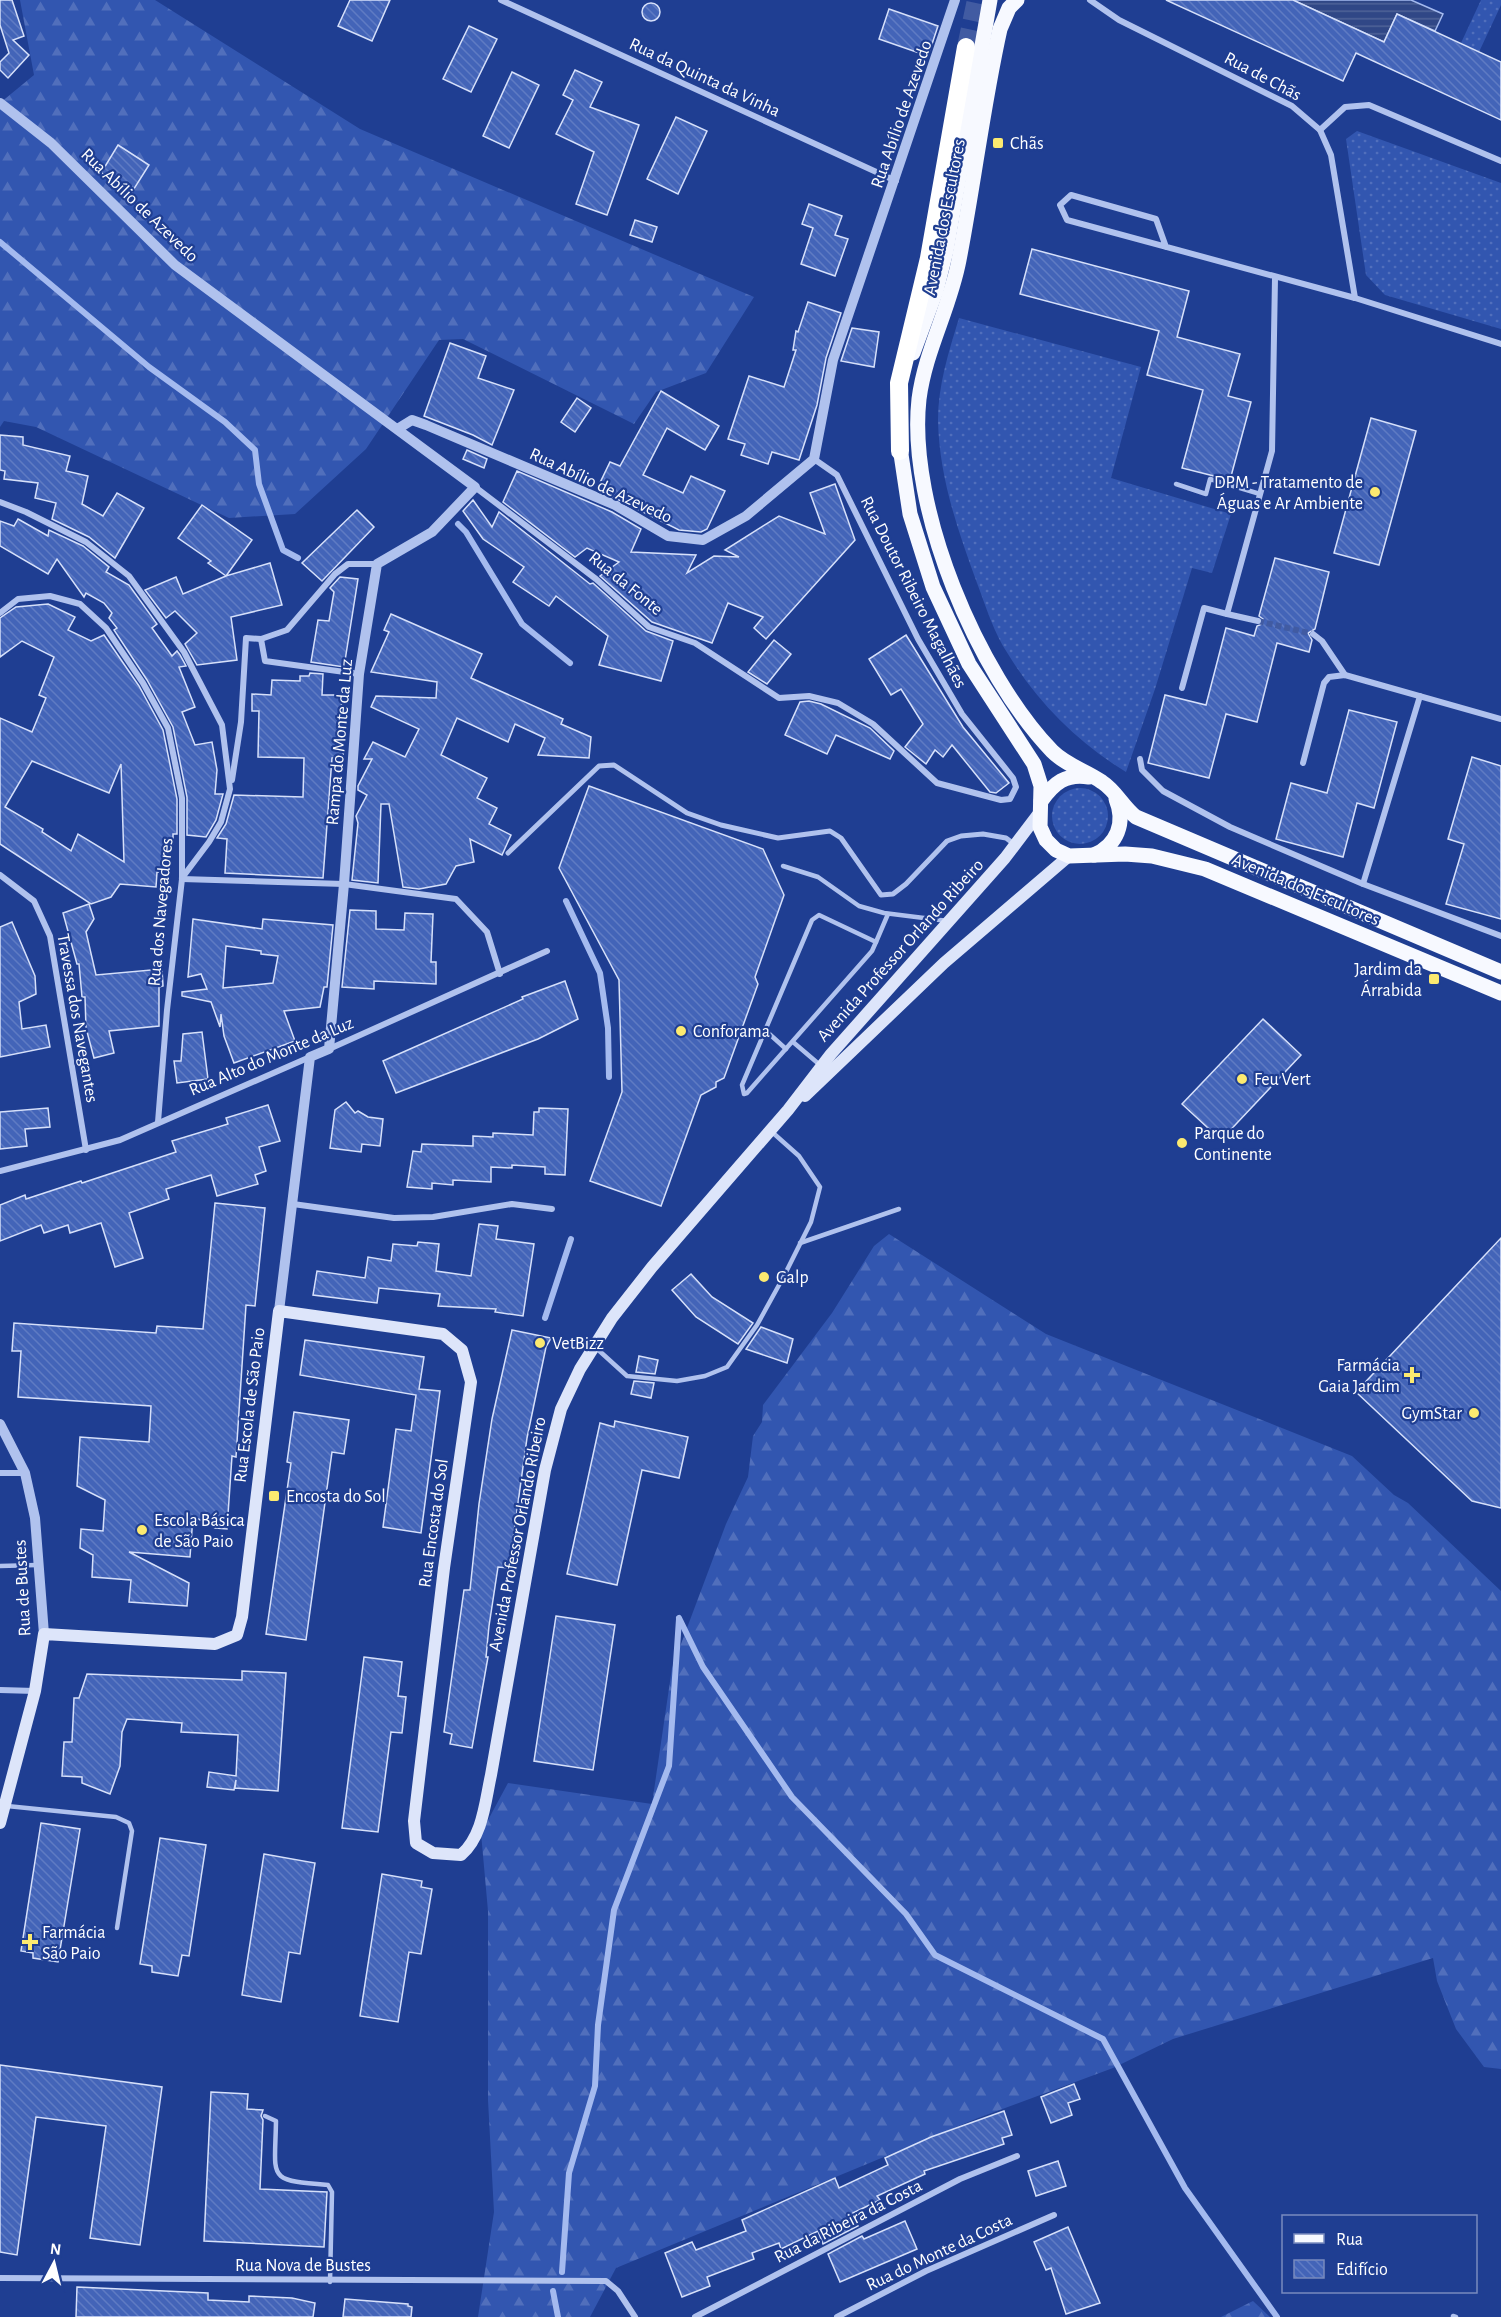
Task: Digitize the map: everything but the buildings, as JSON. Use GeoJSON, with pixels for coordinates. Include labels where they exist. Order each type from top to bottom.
{"type":"FeatureCollection","features":[{"type":"Feature","properties":{"kind":"highway"},"geometry":{"type":"LineString","coordinates":[[900,451],[899,383],[930,258],[966,46]]}},
{"type":"Feature","properties":{"kind":"main road","name":"Avenida dos Escultores"},"geometry":{"type":"LineString","coordinates":[[990,0],[942,270],[904,386],[900,415],[900,451],[910,514],[943,613],[985,693],[1027,752],[1038,775],[1040,827],[1046,840],[1056,850],[1069,856],[1142,855],[1175,860],[1213,871],[1501,993]]}},
{"type":"Feature","properties":{"kind":"main road","name":"Avenida dos Escultores"},"geometry":{"type":"LineString","coordinates":[[1017,0],[1009,8],[1000,29],[959,262],[922,381],[918,418],[921,469],[928,508],[948,571],[969,622],[990,663],[1023,715],[1052,751],[1069,765],[1105,785],[1126,809],[1148,823],[1501,972]]}},
{"type":"Feature","properties":{"kind":"main road"},"geometry":{"type":"LineString","coordinates":[[1040,807],[1050,788],[1062,779],[1075,776],[1105,785],[1121,813],[1120,825],[1116,838],[1107,848],[1087,857]]}},
{"type":"Feature","properties":{"kind":"main road","name":"Avenida Professor Orlando Ribeiro"},"geometry":{"type":"LineString","coordinates":[[788,1110],[821,1066],[1016,845],[1040,807]]}},
{"type":"Feature","properties":{"kind":"main road","name":"Avenida Professor Orlando Ribeiro"},"geometry":{"type":"LineString","coordinates":[[461,1855],[476,1835],[486,1801],[553,1437],[570,1389],[593,1346],[638,1283],[788,1110],[944,963],[1069,856]]}},
{"type":"Feature","properties":{"kind":"main road","name":"Rua Escola de São Paio"},"geometry":{"type":"LineString","coordinates":[[44,1634],[215,1644],[237,1635],[242,1617],[279,1311]]}},
{"type":"Feature","properties":{"kind":"main road","name":"Rua Encosta do Sol"},"geometry":{"type":"LineString","coordinates":[[279,1311],[443,1334],[462,1350],[471,1382],[443,1579],[414,1821],[416,1843],[433,1853],[461,1855]]}},
{"type":"Feature","properties":{"kind":"main road","name":"Rua de Bustes"},"geometry":{"type":"LineString","coordinates":[[0,1823],[35,1691],[44,1634]]}},
{"type":"Feature","properties":{"kind":"street","name":"Rua da Quinta da Vinha"},"geometry":{"type":"LineString","coordinates":[[501,0],[896,181]]}},
{"type":"Feature","properties":{"kind":"street","name":"Rua de Chãs"},"geometry":{"type":"LineString","coordinates":[[1090,0],[1098,3],[1119,20],[1292,106],[1320,130],[1331,155],[1355,298]]}},
{"type":"Feature","properties":{"kind":"street","name":"Rua Abílio de Azevedo"},"geometry":{"type":"LineString","coordinates":[[0,103],[51,143],[175,265],[399,428],[412,420],[615,505],[668,536],[703,540],[746,516],[814,459],[833,360],[957,2]]}},
{"type":"Feature","properties":{"kind":"street"},"geometry":{"type":"LineString","coordinates":[[1320,130],[1345,107],[1369,105],[1501,160]]}},
{"type":"Feature","properties":{"kind":"street"},"geometry":{"type":"LineString","coordinates":[[1166,247],[1155,219],[1071,195],[1060,205],[1067,220],[1275,278],[1355,298],[1501,344]]}},
{"type":"Feature","properties":{"kind":"street"},"geometry":{"type":"LineString","coordinates":[[1227,614],[1272,451],[1275,278]]}},
{"type":"Feature","properties":{"kind":"street","name":"Rua da Fonte"},"geometry":{"type":"LineString","coordinates":[[399,428],[596,579],[649,627],[695,643],[779,698],[809,696],[838,702],[873,724],[937,783]]}},
{"type":"Feature","properties":{"kind":"street","name":"Rua Doutor Ribeiro Magalhães"},"geometry":{"type":"LineString","coordinates":[[814,459],[837,475],[918,639],[962,714],[1016,787],[1010,799],[1000,800],[937,783]]}},
{"type":"Feature","properties":{"kind":"street"},"geometry":{"type":"LineString","coordinates":[[182,879],[209,842],[220,822],[230,789],[241,722],[246,638],[261,639],[287,630],[335,574],[348,564],[377,564],[432,532],[475,487]]}},
{"type":"Feature","properties":{"kind":"street"},"geometry":{"type":"LineString","coordinates":[[0,502],[26,512],[86,542],[129,576],[184,652],[222,725],[230,789]]}},
{"type":"Feature","properties":{"kind":"street","name":"Rampa do Monte da Luz"},"geometry":{"type":"LineString","coordinates":[[329,1049],[359,674],[377,564]]}},
{"type":"Feature","properties":{"kind":"street","name":"Rua dos Navegadores"},"geometry":{"type":"LineString","coordinates":[[0,613],[18,599],[50,596],[80,604],[106,628],[143,683],[168,728],[182,798],[182,879],[158,1122]]}},
{"type":"Feature","properties":{"kind":"street"},"geometry":{"type":"LineString","coordinates":[[1182,688],[1204,608],[1258,621]]}},
{"type":"Feature","properties":{"kind":"street"},"geometry":{"type":"LineString","coordinates":[[1313,634],[1322,641],[1345,675]]}},
{"type":"Feature","properties":{"kind":"street"},"geometry":{"type":"LineString","coordinates":[[261,639],[265,661],[359,674]]}},
{"type":"Feature","properties":{"kind":"street"},"geometry":{"type":"LineString","coordinates":[[1303,763],[1324,683],[1329,677],[1345,675],[1501,719]]}},
{"type":"Feature","properties":{"kind":"street"},"geometry":{"type":"LineString","coordinates":[[1363,884],[1420,696]]}},
{"type":"Feature","properties":{"kind":"street"},"geometry":{"type":"LineString","coordinates":[[1140,759],[1142,770],[1163,790],[1230,827],[1363,884],[1501,936]]}},
{"type":"Feature","properties":{"kind":"street"},"geometry":{"type":"LineString","coordinates":[[508,853],[599,766],[605,765],[614,765],[687,813],[722,825],[778,838],[830,831],[841,838],[881,895],[893,894],[947,841],[961,836],[983,834],[1006,838],[1016,845]]}},
{"type":"Feature","properties":{"kind":"street","name":"Travessa dos Navegantes"},"geometry":{"type":"LineString","coordinates":[[0,875],[34,901],[50,936],[86,1150]]}},
{"type":"Feature","properties":{"kind":"street"},"geometry":{"type":"LineString","coordinates":[[182,879],[344,884],[456,899],[487,932],[500,974]]}},
{"type":"Feature","properties":{"kind":"street","name":"Rua Alto do Monte da Luz"},"geometry":{"type":"LineString","coordinates":[[0,1171],[120,1140],[500,974],[547,951]]}},
{"type":"Feature","properties":{"kind":"street","name":"Rua Escola de São Paio"},"geometry":{"type":"LineString","coordinates":[[279,1311],[310,1057]]}},
{"type":"Feature","properties":{"kind":"street"},"geometry":{"type":"LineString","coordinates":[[293,1204],[394,1218],[433,1217],[512,1204],[552,1209]]}},
{"type":"Feature","properties":{"kind":"street","name":"Rua de Bustes"},"geometry":{"type":"LineString","coordinates":[[0,1424],[26,1473],[35,1518],[44,1634]]}},
{"type":"Feature","properties":{"kind":"street"},"geometry":{"type":"LineString","coordinates":[[0,1473],[26,1473]]}},
{"type":"Feature","properties":{"kind":"street"},"geometry":{"type":"LineString","coordinates":[[0,1690],[35,1691]]}},
{"type":"Feature","properties":{"kind":"street","name":"Rua da Ribeira da Costa"},"geometry":{"type":"LineString","coordinates":[[695,2317],[960,2179],[1017,2156]]}},
{"type":"Feature","properties":{"kind":"street","name":"Rua do Monte da Costa"},"geometry":{"type":"LineString","coordinates":[[837,2317],[926,2271],[1054,2216]]}},
{"type":"Feature","properties":{"kind":"street","name":"Rua Nova de Bustes"},"geometry":{"type":"LineString","coordinates":[[0,2278],[330,2282],[409,2278],[606,2281],[618,2291],[635,2317]]}},
{"type":"Feature","properties":{"kind":"lane"},"geometry":{"type":"LineString","coordinates":[[1176,484],[1206,494],[1210,479],[1260,494]]}},
{"type":"Feature","properties":{"kind":"lane"},"geometry":{"type":"LineString","coordinates":[[783,866],[818,877],[859,906],[888,914],[950,921]]}},
{"type":"Feature","properties":{"kind":"lane"},"geometry":{"type":"LineString","coordinates":[[876,942],[819,915],[815,918],[765,1030],[742,1086],[742,1093],[747,1094],[872,951],[876,942],[888,914]]}},
{"type":"Feature","properties":{"kind":"lane"},"geometry":{"type":"LineString","coordinates":[[765,1030],[786,1049]]}},
{"type":"Feature","properties":{"kind":"lane"},"geometry":{"type":"LineString","coordinates":[[793,1042],[821,1066]]}},
{"type":"Feature","properties":{"kind":"lane"},"geometry":{"type":"LineString","coordinates":[[593,1346],[627,1376],[677,1381],[705,1376],[727,1367],[757,1325],[811,1222],[820,1187],[799,1156],[770,1130]]}},
{"type":"Feature","properties":{"kind":"lane"},"geometry":{"type":"LineString","coordinates":[[800,1243],[899,1209]]}},
{"type":"Feature","properties":{"kind":"lane"},"geometry":{"type":"LineString","coordinates":[[0,1566],[40,1565]]}},
{"type":"Feature","properties":{"kind":"lane"},"geometry":{"type":"LineString","coordinates":[[4,1806],[116,1817],[129,1823],[132,1830],[117,1928]]}},
{"type":"Feature","properties":{"kind":"lane"},"geometry":{"type":"LineString","coordinates":[[265,2116],[276,2121],[275,2167],[280,2178],[287,2182],[328,2185],[332,2192],[330,2282]]}},
{"type":"Feature","properties":{"kind":"green space"},"geometry":{"type":"Polygon","coordinates":[[[20,0],[155,0],[360,129],[754,297],[706,373],[656,392],[634,424],[463,339],[439,340],[366,449],[295,514],[229,518],[36,427],[4,421],[0,427],[0,103],[34,75],[20,0]]]}},
{"type":"Feature","properties":{"kind":"green space"},"geometry":{"type":"Polygon","coordinates":[[[1481,0],[1501,0],[1501,5],[1479,52],[1461,43],[1481,0]]]}},
{"type":"Feature","properties":{"kind":"green space"},"geometry":{"type":"Polygon","coordinates":[[[1357,131],[1501,183],[1501,329],[1385,295],[1366,275],[1346,139],[1357,131]]]}},
{"type":"Feature","properties":{"kind":"green space"},"geometry":{"type":"Polygon","coordinates":[[[959,318],[1141,367],[1111,478],[1231,514],[1212,573],[1192,568],[1155,689],[1126,772],[1075,735],[1045,705],[1019,672],[994,629],[963,544],[951,503],[939,441],[940,394],[959,318]]]}},
{"type":"Feature","properties":{"kind":"green space"},"geometry":{"type":"Polygon","coordinates":[[[1075,788],[1085,788],[1100,796],[1106,805],[1108,816],[1106,827],[1100,836],[1085,844],[1075,844],[1064,839],[1057,832],[1052,821],[1052,811],[1057,800],[1064,793],[1075,788]]]}},
{"type":"Feature","properties":{"kind":"green space"},"geometry":{"type":"Polygon","coordinates":[[[889,1234],[1046,1334],[1352,1456],[1394,1495],[1408,1503],[1501,1591],[1501,2069],[1484,2067],[1456,2029],[1437,1981],[1433,1958],[1173,2039],[1113,2068],[978,2118],[616,2268],[590,2317],[478,2317],[494,2212],[488,2100],[488,1911],[481,1833],[508,1783],[652,1804],[672,1668],[726,1524],[748,1477],[753,1436],[762,1422],[763,1405],[832,1313],[874,1246],[889,1234]]]}},
{"type":"Feature","properties":{"kind":"green space"},"geometry":{"type":"Polygon","coordinates":[[[1253,2301],[1270,2317],[1221,2317],[1253,2301]]]}},
{"type":"Feature","properties":{"kind":"shaded area"},"geometry":{"type":"Polygon","coordinates":[[[1293,0],[1411,0],[1443,14],[1435,31],[1397,14],[1384,42],[1293,0]]]}},
{"type":"Feature","properties":{"kind":"waterway"},"geometry":{"type":"LineString","coordinates":[[0,242],[149,367],[225,422],[255,450],[259,484],[283,550],[298,558]]}},
{"type":"Feature","properties":{"kind":"waterway"},"geometry":{"type":"LineString","coordinates":[[458,524],[466,532],[522,624],[570,663]]}},
{"type":"Feature","properties":{"kind":"waterway"},"geometry":{"type":"LineString","coordinates":[[566,901],[600,973],[608,1028],[609,1077]]}},
{"type":"Feature","properties":{"kind":"waterway"},"geometry":{"type":"LineString","coordinates":[[545,1318],[571,1239]]}},
{"type":"Feature","properties":{"kind":"waterway"},"geometry":{"type":"LineString","coordinates":[[679,1618],[703,1667],[792,1797],[906,1914],[935,1955],[1103,2039],[1185,2188],[1277,2317]]}},
{"type":"Feature","properties":{"kind":"waterway"},"geometry":{"type":"LineString","coordinates":[[562,2272],[569,2173],[595,2086],[598,2025],[614,1910],[669,1766],[679,1619]]}},
{"type":"Feature","properties":{"kind":"waterway"},"geometry":{"type":"LineString","coordinates":[[553,2291],[558,2317]]}},
{"type":"Feature","properties":{"kind":"tunnel"},"geometry":{"type":"LineString","coordinates":[[966,47],[976,0]]}},
{"type":"Feature","properties":{"kind":"tunnel"},"geometry":{"type":"LineString","coordinates":[[1258,621],[1313,634]]}},
{"type":"Feature","properties":{"kind":"place","name":"Chãs"},"geometry":{"type":"Point","coordinates":[998,143]}},
{"type":"Feature","properties":{"kind":"place","name":"DPM - Tratamento de Águas e Ar Ambiente"},"geometry":{"type":"Point","coordinates":[1375,492]}},
{"type":"Feature","properties":{"kind":"place","name":"Jardim da Árrabida"},"geometry":{"type":"Point","coordinates":[1434,979]}},
{"type":"Feature","properties":{"kind":"place","name":"Conforama"},"geometry":{"type":"Point","coordinates":[681,1031]}},
{"type":"Feature","properties":{"kind":"place","name":"Feu Vert"},"geometry":{"type":"Point","coordinates":[1242,1079]}},
{"type":"Feature","properties":{"kind":"place","name":"Parque do Continente"},"geometry":{"type":"Point","coordinates":[1182,1143]}},
{"type":"Feature","properties":{"kind":"place","name":"Galp"},"geometry":{"type":"Point","coordinates":[764,1277]}},
{"type":"Feature","properties":{"kind":"place","name":"VetBizz"},"geometry":{"type":"Point","coordinates":[540,1343]}},
{"type":"Feature","properties":{"kind":"place","name":"Farmácia Gaia Jardim"},"geometry":{"type":"Point","coordinates":[1412,1375]}},
{"type":"Feature","properties":{"kind":"place","name":"GymStar"},"geometry":{"type":"Point","coordinates":[1474,1413]}},
{"type":"Feature","properties":{"kind":"place","name":"Encosta do Sol"},"geometry":{"type":"Point","coordinates":[274,1496]}},
{"type":"Feature","properties":{"kind":"place","name":"Escola Básica de São Paio"},"geometry":{"type":"Point","coordinates":[142,1530]}},
{"type":"Feature","properties":{"kind":"place","name":"Farmácia São Paio"},"geometry":{"type":"Point","coordinates":[30,1942]}}]}
